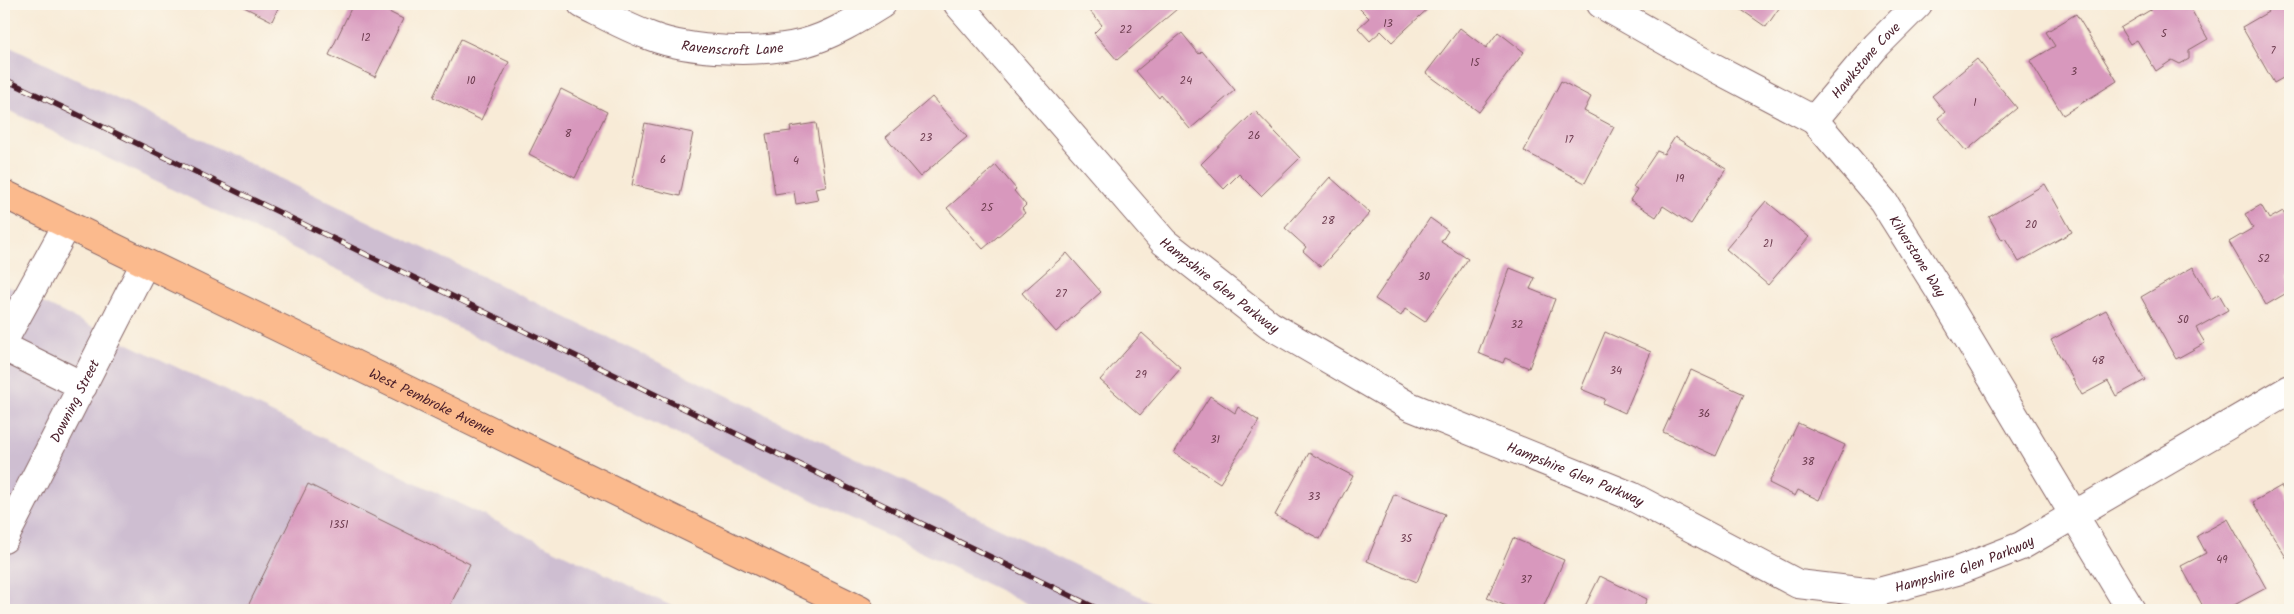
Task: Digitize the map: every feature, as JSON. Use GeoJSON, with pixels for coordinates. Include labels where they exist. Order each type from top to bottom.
{"type":"FeatureCollection","features":[{"type":"Feature","properties":{"kind":"main road","name":"West Pembroke Avenue"},"geometry":{"type":"LineString","coordinates":[[4,194],[860,610]]}},
{"type":"Feature","properties":{"kind":"street","name":"Ravenscroft Lane"},"geometry":{"type":"LineString","coordinates":[[582,4],[651,37],[696,46],[752,51],[805,43],[852,22],[882,4]]}},
{"type":"Feature","properties":{"kind":"street","name":"Hampshire Glen Parkway"},"geometry":{"type":"LineString","coordinates":[[958,4],[1164,242],[1270,325],[1409,406],[1632,496],[1798,584],[1875,593],[1957,571],[2021,546],[2290,389]]}},
{"type":"Feature","properties":{"kind":"street","name":"Kilverstone Way"},"geometry":{"type":"LineString","coordinates":[[1601,4],[1696,58],[1814,120],[1883,201],[1939,290],[2072,515],[2131,610]]}},
{"type":"Feature","properties":{"kind":"street","name":"Hawkstone Cove"},"geometry":{"type":"LineString","coordinates":[[1814,120],[1877,45],[1918,4]]}},
{"type":"Feature","properties":{"kind":"street"},"geometry":{"type":"LineString","coordinates":[[4,340],[67,225]]}},
{"type":"Feature","properties":{"kind":"street","name":"Downing Street"},"geometry":{"type":"LineString","coordinates":[[5,534],[145,263]]}},
{"type":"Feature","properties":{"kind":"street"},"geometry":{"type":"LineString","coordinates":[[4,347],[83,386]]}},
{"type":"Feature","properties":{"kind":"shaded area"},"geometry":{"type":"Polygon","coordinates":[[[4,44],[1168,610],[1040,610],[4,108],[4,44]]]}},
{"type":"Feature","properties":{"kind":"shaded area"},"geometry":{"type":"Polygon","coordinates":[[[4,284],[680,610],[4,610],[4,284]]]}},
{"type":"Feature","properties":{"kind":"building"},"geometry":{"type":"Polygon","coordinates":[[[238,4],[280,4],[272,21],[238,4]]]}},
{"type":"Feature","properties":{"kind":"building"},"geometry":{"type":"Polygon","coordinates":[[[353,4],[380,4],[379,7],[403,19],[375,77],[329,55],[353,4]]]}},
{"type":"Feature","properties":{"kind":"building"},"geometry":{"type":"Polygon","coordinates":[[[1084,4],[1172,4],[1177,9],[1117,60],[1094,33],[1102,25],[1084,4]]]}},
{"type":"Feature","properties":{"kind":"building"},"geometry":{"type":"Polygon","coordinates":[[[1355,4],[1433,4],[1392,42],[1381,31],[1370,41],[1358,28],[1369,18],[1355,4]]]}},
{"type":"Feature","properties":{"kind":"building"},"geometry":{"type":"Polygon","coordinates":[[[1733,4],[1782,4],[1766,27],[1733,4]]]}},
{"type":"Feature","properties":{"kind":"building"},"geometry":{"type":"Polygon","coordinates":[[[2149,4],[2188,4],[2208,39],[2189,50],[2189,59],[2180,64],[2172,60],[2156,71],[2137,40],[2130,44],[2120,28],[2152,9],[2149,4]]]}},
{"type":"Feature","properties":{"kind":"building"},"geometry":{"type":"Polygon","coordinates":[[[2285,4],[2290,4],[2290,74],[2274,83],[2242,27],[2268,12],[2266,9],[2273,5],[2276,9],[2285,4]]]}},
{"type":"Feature","properties":{"kind":"building"},"geometry":{"type":"Polygon","coordinates":[[[2076,14],[2117,81],[2063,115],[2030,61],[2055,46],[2046,32],[2076,14]]]}},
{"type":"Feature","properties":{"kind":"building"},"geometry":{"type":"Polygon","coordinates":[[[1460,28],[1486,48],[1498,32],[1524,52],[1479,112],[1426,73],[1460,28]]]}},
{"type":"Feature","properties":{"kind":"building"},"geometry":{"type":"Polygon","coordinates":[[[1182,33],[1199,54],[1202,51],[1235,90],[1190,129],[1161,95],[1159,98],[1136,71],[1182,33]]]}},
{"type":"Feature","properties":{"kind":"building"},"geometry":{"type":"Polygon","coordinates":[[[461,39],[509,62],[481,120],[433,97],[461,39]]]}},
{"type":"Feature","properties":{"kind":"building"},"geometry":{"type":"Polygon","coordinates":[[[1977,59],[2017,108],[1966,151],[1938,118],[1945,112],[1932,96],[1977,59]]]}},
{"type":"Feature","properties":{"kind":"building"},"geometry":{"type":"Polygon","coordinates":[[[1561,81],[1591,97],[1584,111],[1614,127],[1585,183],[1524,151],[1561,81]]]}},
{"type":"Feature","properties":{"kind":"building"},"geometry":{"type":"Polygon","coordinates":[[[561,89],[607,112],[575,178],[529,154],[561,89]]]}},
{"type":"Feature","properties":{"kind":"building"},"geometry":{"type":"Polygon","coordinates":[[[932,97],[967,137],[920,177],[886,137],[932,97]]]}},
{"type":"Feature","properties":{"kind":"building"},"geometry":{"type":"Polygon","coordinates":[[[1255,111],[1300,158],[1261,196],[1239,174],[1224,189],[1201,164],[1255,111]]]}},
{"type":"Feature","properties":{"kind":"building"},"geometry":{"type":"Polygon","coordinates":[[[645,123],[693,133],[680,196],[632,185],[645,123]]]}},
{"type":"Feature","properties":{"kind":"building"},"geometry":{"type":"Polygon","coordinates":[[[816,123],[826,186],[815,188],[818,200],[796,204],[794,191],[775,194],[766,134],[791,131],[790,127],[816,123]]]}},
{"type":"Feature","properties":{"kind":"building"},"geometry":{"type":"Polygon","coordinates":[[[1675,137],[1726,169],[1691,224],[1663,206],[1656,217],[1630,200],[1637,189],[1633,187],[1657,151],[1664,154],[1675,137]]]}},
{"type":"Feature","properties":{"kind":"building"},"geometry":{"type":"Polygon","coordinates":[[[996,165],[1016,189],[1014,191],[1026,205],[1022,209],[1025,213],[983,249],[947,208],[996,165]]]}},
{"type":"Feature","properties":{"kind":"building"},"geometry":{"type":"Polygon","coordinates":[[[1330,177],[1370,213],[1321,267],[1303,251],[1306,247],[1285,228],[1330,177]]]}},
{"type":"Feature","properties":{"kind":"building"},"geometry":{"type":"Polygon","coordinates":[[[2045,184],[2072,232],[2019,262],[2005,238],[2002,240],[1989,217],[2045,184]]]}},
{"type":"Feature","properties":{"kind":"building"},"geometry":{"type":"Polygon","coordinates":[[[1766,201],[1809,237],[1768,285],[1726,249],[1766,201]]]}},
{"type":"Feature","properties":{"kind":"building"},"geometry":{"type":"Polygon","coordinates":[[[2261,205],[2269,219],[2283,211],[2290,223],[2290,274],[2287,276],[2290,281],[2290,291],[2266,305],[2229,242],[2253,228],[2245,214],[2261,205]]]}},
{"type":"Feature","properties":{"kind":"building"},"geometry":{"type":"Polygon","coordinates":[[[1430,218],[1448,231],[1441,242],[1468,259],[1425,322],[1405,309],[1401,316],[1375,299],[1430,218]]]}},
{"type":"Feature","properties":{"kind":"building"},"geometry":{"type":"Polygon","coordinates":[[[1067,253],[1101,292],[1056,332],[1022,293],[1067,253]]]}},
{"type":"Feature","properties":{"kind":"building"},"geometry":{"type":"Polygon","coordinates":[[[2193,267],[2211,299],[2219,294],[2228,310],[2196,328],[2205,343],[2176,359],[2141,297],[2193,267]]]}},
{"type":"Feature","properties":{"kind":"building"},"geometry":{"type":"Polygon","coordinates":[[[1510,268],[1535,278],[1530,289],[1555,299],[1529,368],[1505,358],[1503,363],[1478,353],[1510,268]]]}},
{"type":"Feature","properties":{"kind":"building"},"geometry":{"type":"Polygon","coordinates":[[[2106,310],[2145,380],[2116,396],[2108,381],[2082,395],[2051,340],[2106,310]]]}},
{"type":"Feature","properties":{"kind":"building"},"geometry":{"type":"Polygon","coordinates":[[[1605,332],[1651,352],[1625,413],[1603,403],[1605,399],[1581,389],[1605,332]]]}},
{"type":"Feature","properties":{"kind":"building"},"geometry":{"type":"Polygon","coordinates":[[[1142,333],[1181,368],[1140,415],[1100,380],[1142,333]]]}},
{"type":"Feature","properties":{"kind":"building"},"geometry":{"type":"Polygon","coordinates":[[[1691,370],[1744,394],[1716,456],[1663,432],[1691,370]]]}},
{"type":"Feature","properties":{"kind":"building"},"geometry":{"type":"Polygon","coordinates":[[[1210,396],[1235,413],[1238,407],[1259,421],[1220,483],[1174,453],[1210,396]]]}},
{"type":"Feature","properties":{"kind":"building"},"geometry":{"type":"Polygon","coordinates":[[[1798,423],[1845,445],[1819,500],[1798,490],[1795,496],[1769,483],[1798,423]]]}},
{"type":"Feature","properties":{"kind":"building"},"geometry":{"type":"Polygon","coordinates":[[[1309,453],[1353,476],[1320,539],[1275,515],[1309,453]]]}},
{"type":"Feature","properties":{"kind":"building"},"geometry":{"type":"Polygon","coordinates":[[[308,484],[470,564],[448,610],[246,610],[308,484]]]}},
{"type":"Feature","properties":{"kind":"building"},"geometry":{"type":"Polygon","coordinates":[[[2281,486],[2290,502],[2290,564],[2253,502],[2281,486]]]}},
{"type":"Feature","properties":{"kind":"building"},"geometry":{"type":"Polygon","coordinates":[[[1394,494],[1445,514],[1417,582],[1367,561],[1394,494]]]}},
{"type":"Feature","properties":{"kind":"building"},"geometry":{"type":"Polygon","coordinates":[[[2228,519],[2266,588],[2225,610],[2205,610],[2181,566],[2206,553],[2197,536],[2228,519]]]}},
{"type":"Feature","properties":{"kind":"building"},"geometry":{"type":"Polygon","coordinates":[[[1513,538],[1564,560],[1542,610],[1516,610],[1487,598],[1513,538]]]}},
{"type":"Feature","properties":{"kind":"building"},"geometry":{"type":"Polygon","coordinates":[[[1600,576],[1647,599],[1642,610],[1583,610],[1600,576]]]}},
{"type":"Feature","properties":{"kind":"railway"},"geometry":{"type":"LineString","coordinates":[[4,79],[1100,610]]}}]}
